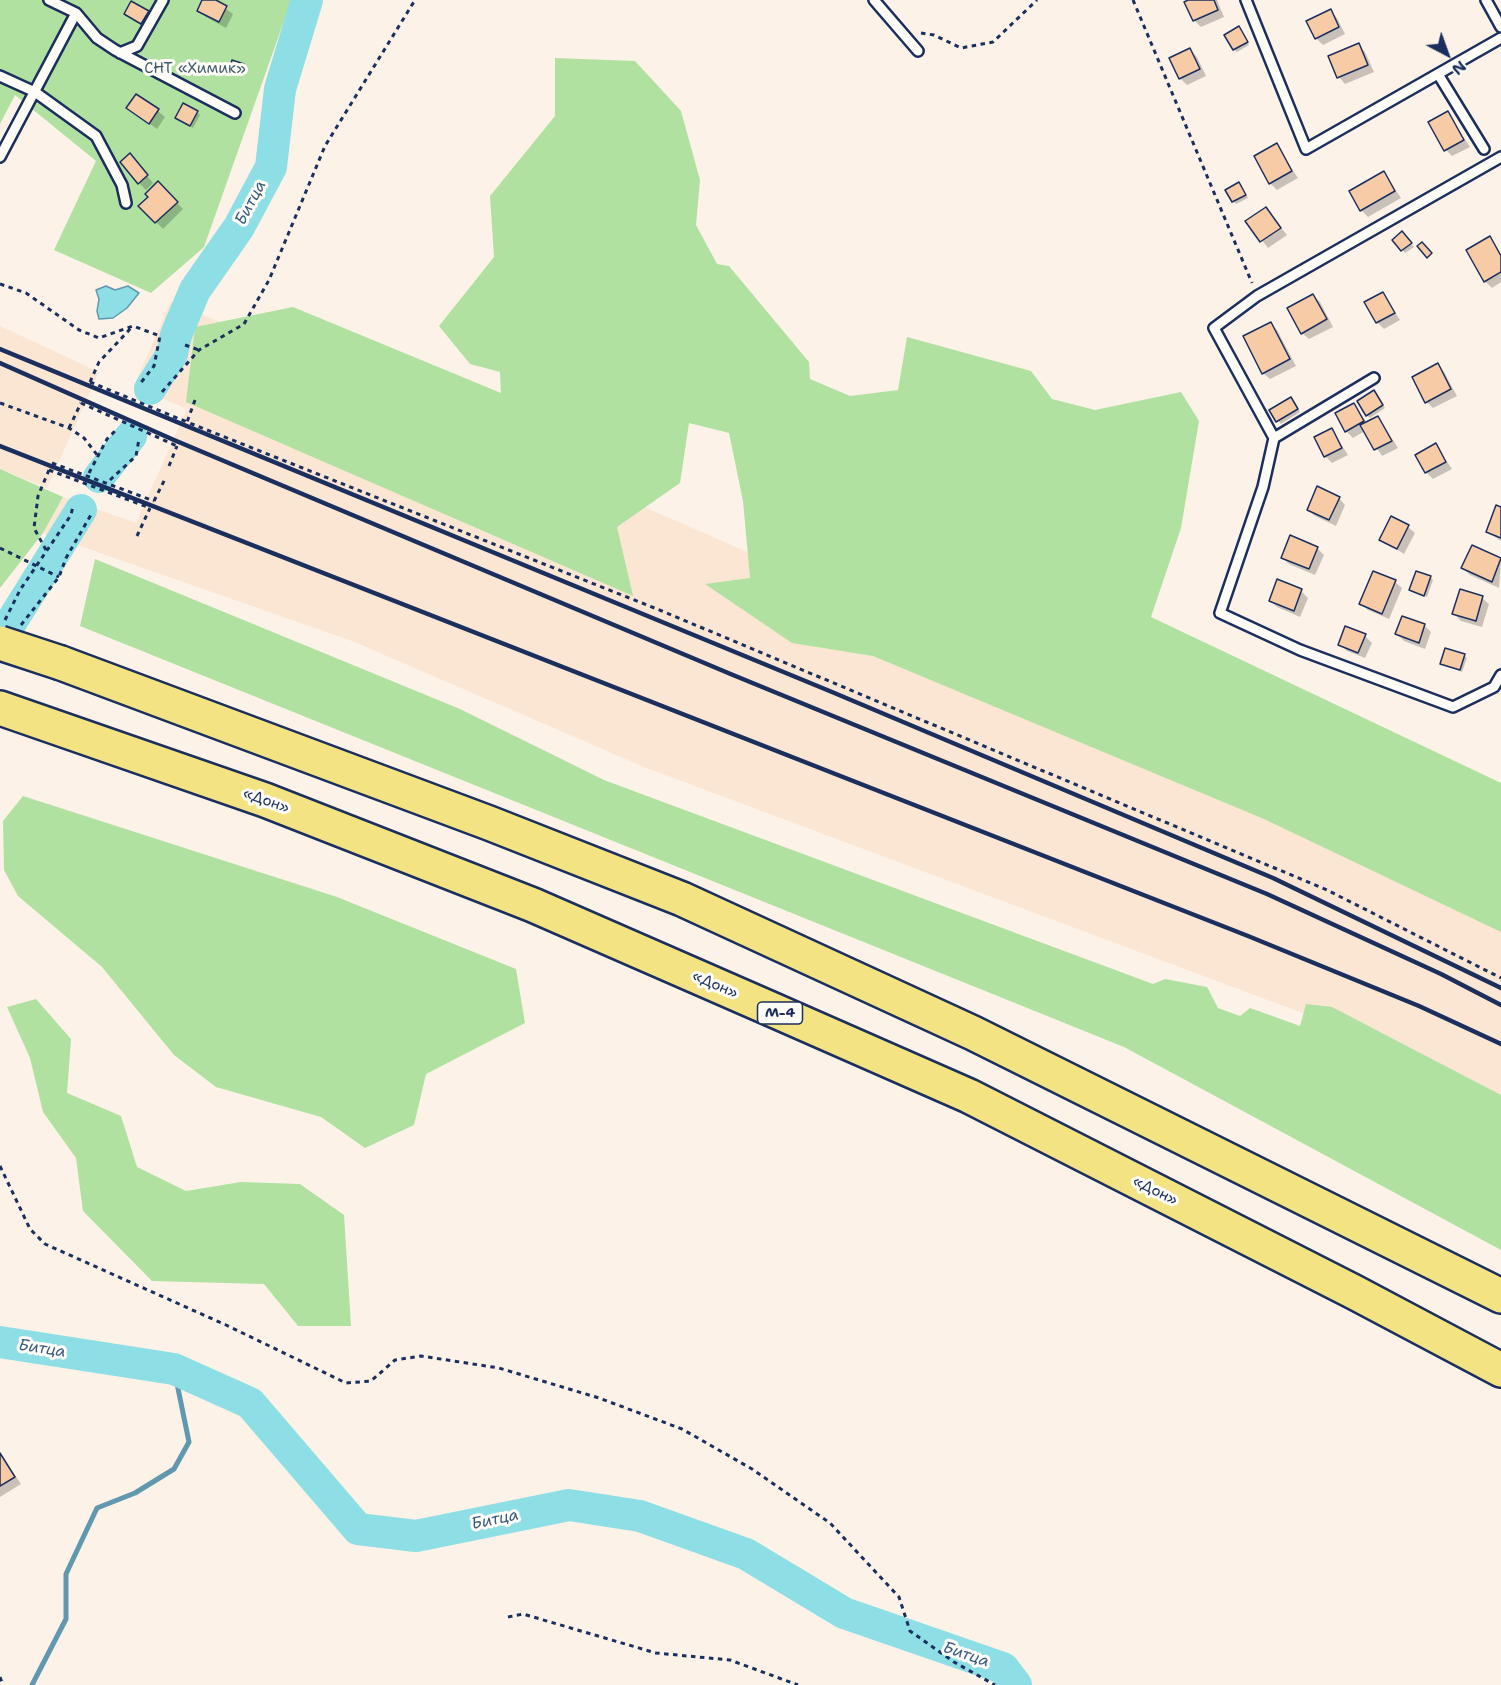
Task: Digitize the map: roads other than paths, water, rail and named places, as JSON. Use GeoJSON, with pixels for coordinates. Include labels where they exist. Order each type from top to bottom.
{"type":"FeatureCollection","features":[{"type":"Feature","properties":{"kind":"highway"},"geometry":{"type":"LineString","coordinates":[[10,636],[61,663],[489,823],[682,899],[973,1033],[1501,1296]]}},
{"type":"Feature","properties":{"kind":"highway","name":"«Дон»"},"geometry":{"type":"LineString","coordinates":[[0,708],[265,800],[532,904],[958,1092],[1354,1292],[1501,1370]]}},
{"type":"Feature","properties":{"kind":"lane"},"geometry":{"type":"LineString","coordinates":[[49,0],[75,13],[97,38],[120,53],[235,113]]}},
{"type":"Feature","properties":{"kind":"lane"},"geometry":{"type":"LineString","coordinates":[[120,53],[137,46],[163,0]]}},
{"type":"Feature","properties":{"kind":"lane"},"geometry":{"type":"LineString","coordinates":[[874,0],[918,51]]}},
{"type":"Feature","properties":{"kind":"lane"},"geometry":{"type":"LineString","coordinates":[[1246,0],[1306,149],[1501,38]]}},
{"type":"Feature","properties":{"kind":"lane"},"geometry":{"type":"LineString","coordinates":[[1486,0],[1501,27]]}},
{"type":"Feature","properties":{"kind":"lane"},"geometry":{"type":"LineString","coordinates":[[0,158],[75,13]]}},
{"type":"Feature","properties":{"kind":"lane"},"geometry":{"type":"LineString","coordinates":[[1438,74],[1484,149]]}},
{"type":"Feature","properties":{"kind":"lane"},"geometry":{"type":"LineString","coordinates":[[0,76],[35,92],[96,135],[122,185],[126,203]]}},
{"type":"Feature","properties":{"kind":"lane"},"geometry":{"type":"LineString","coordinates":[[1500,160],[1257,296],[1214,328],[1274,438],[1263,487],[1220,613],[1300,650],[1453,707],[1494,687],[1501,675]]}},
{"type":"Feature","properties":{"kind":"lane"},"geometry":{"type":"LineString","coordinates":[[1274,438],[1374,378]]}},
{"type":"Feature","properties":{"kind":"water"},"geometry":{"type":"Polygon","coordinates":[[[106,286],[115,290],[128,286],[139,293],[127,308],[113,318],[99,319],[97,311],[99,299],[96,290],[106,286]]]}},
{"type":"Feature","properties":{"kind":"waterway","name":"Битца"},"geometry":{"type":"LineString","coordinates":[[150,389],[172,354],[176,335],[195,290],[239,227],[271,167],[280,89],[307,0]]}},
{"type":"Feature","properties":{"kind":"waterway","name":"Битца"},"geometry":{"type":"LineString","coordinates":[[99,477],[131,436]]}},
{"type":"Feature","properties":{"kind":"waterway","name":"Битца"},"geometry":{"type":"LineString","coordinates":[[0,640],[81,510]]}},
{"type":"Feature","properties":{"kind":"waterway","name":"Битца"},"geometry":{"type":"LineString","coordinates":[[0,1342],[174,1369],[250,1403],[358,1529],[416,1536],[569,1505],[640,1516],[746,1554],[844,1613],[1003,1668],[1016,1685]]}},
{"type":"Feature","properties":{"kind":"waterway"},"geometry":{"type":"LineString","coordinates":[[32,1685],[66,1619],[66,1574],[97,1508],[135,1493],[174,1469],[189,1442],[174,1369]]}},
{"type":"Feature","properties":{"kind":"railway"},"geometry":{"type":"LineString","coordinates":[[0,349],[832,692],[1273,878],[1501,988]]}},
{"type":"Feature","properties":{"kind":"railway"},"geometry":{"type":"LineString","coordinates":[[0,363],[174,440],[733,675],[1267,894],[1441,974],[1501,1005]]}},
{"type":"Feature","properties":{"kind":"railway"},"geometry":{"type":"LineString","coordinates":[[0,446],[1248,936],[1419,1006],[1501,1044]]}},
{"type":"Feature","properties":{"kind":"park label","name":"СНТ «Химик»"},"geometry":{"type":"Point","coordinates":[195,69]}}]}
